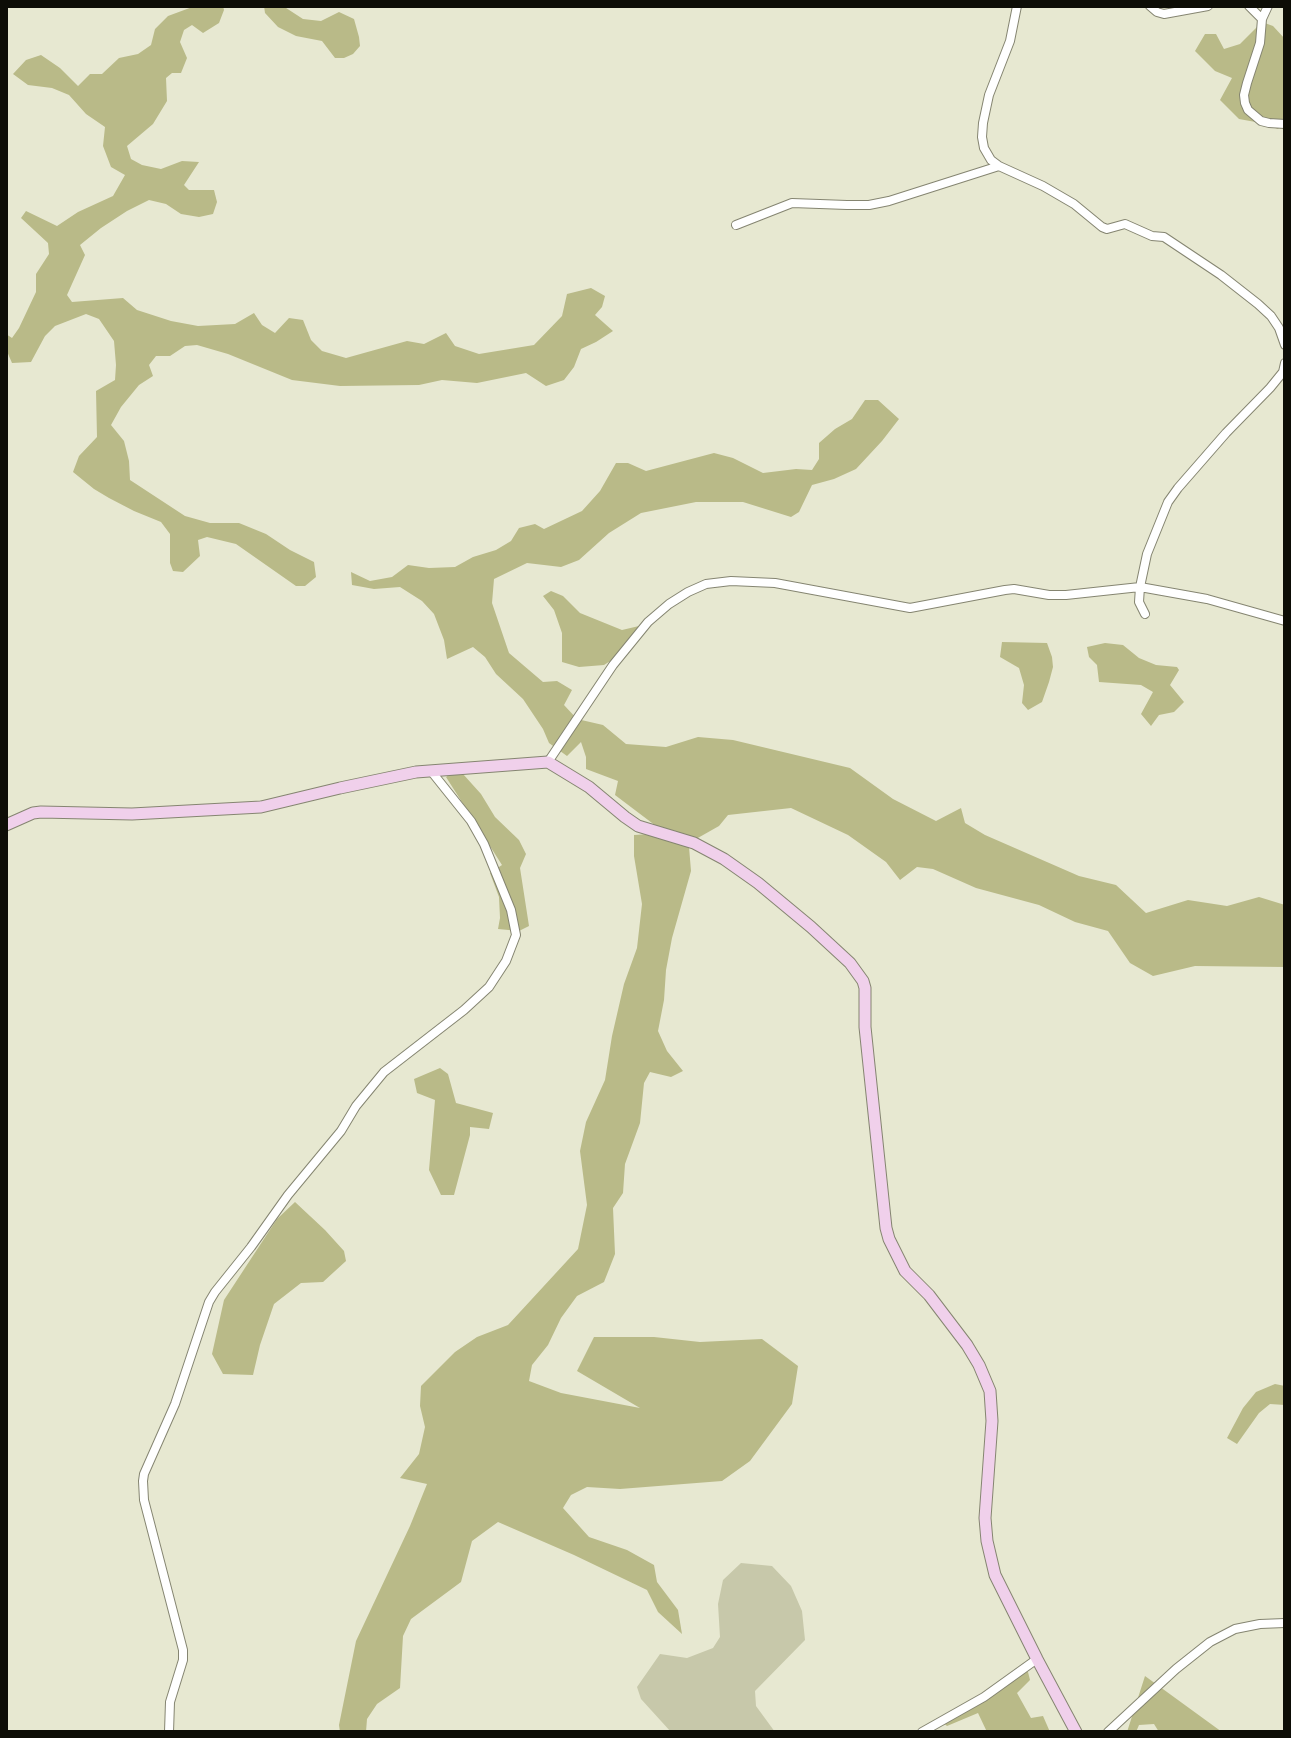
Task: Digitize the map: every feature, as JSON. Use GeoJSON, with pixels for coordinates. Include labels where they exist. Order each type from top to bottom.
{"type":"FeatureCollection","features":[{"type":"Feature","properties":{"kind":"street"},"geometry":{"type":"LineString","coordinates":[[1017,6],[1014,29],[989,95],[983,123],[984,148],[991,160],[1074,204],[1107,229],[1125,224],[1147,234],[1164,237],[1258,304],[1279,328],[1285,345]]}},
{"type":"Feature","properties":{"kind":"street"},"geometry":{"type":"LineString","coordinates":[[1150,6],[1157,12],[1174,14],[1208,6]]}},
{"type":"Feature","properties":{"kind":"street"},"geometry":{"type":"LineString","coordinates":[[1249,6],[1262,19]]}},
{"type":"Feature","properties":{"kind":"street"},"geometry":{"type":"LineString","coordinates":[[1268,6],[1262,19],[1260,43],[1247,83],[1245,103],[1248,110],[1261,121],[1285,124]]}},
{"type":"Feature","properties":{"kind":"street"},"geometry":{"type":"LineString","coordinates":[[736,225],[792,203],[858,205],[889,201],[999,166]]}},
{"type":"Feature","properties":{"kind":"street"},"geometry":{"type":"LineString","coordinates":[[1145,614],[1139,602],[1140,587],[1147,554],[1168,502],[1270,388],[1283,372],[1285,363]]}},
{"type":"Feature","properties":{"kind":"street"},"geometry":{"type":"LineString","coordinates":[[548,762],[613,665],[648,622],[669,604],[706,584],[731,581],[775,583],[910,608],[1014,589],[1066,595],[1140,587],[1207,599],[1285,621]]}},
{"type":"Feature","properties":{"kind":"street"},"geometry":{"type":"LineString","coordinates":[[6,825],[41,812],[132,814],[261,807],[416,772],[548,762],[589,787],[629,821],[694,843],[724,859],[832,945],[850,963],[865,988],[865,1027],[889,1239],[905,1271],[929,1295],[967,1345],[990,1391],[992,1421],[985,1518],[995,1575],[1076,1732]]}},
{"type":"Feature","properties":{"kind":"street"},"geometry":{"type":"LineString","coordinates":[[169,1732],[170,1702],[183,1660],[183,1650],[144,1500],[143,1481],[175,1404],[209,1302],[384,1072],[489,987],[506,961],[516,935],[495,865],[471,821],[431,771]]}},
{"type":"Feature","properties":{"kind":"street"},"geometry":{"type":"LineString","coordinates":[[1108,1732],[1191,1655],[1210,1642],[1235,1629],[1285,1623]]}},
{"type":"Feature","properties":{"kind":"street"},"geometry":{"type":"LineString","coordinates":[[922,1732],[984,1697],[1037,1659]]}},
{"type":"Feature","properties":{"kind":"green space"},"geometry":{"type":"Polygon","coordinates":[[[195,6],[223,6],[224,10],[219,23],[203,33],[192,25],[184,30],[180,42],[187,58],[181,73],[172,73],[166,78],[167,101],[153,124],[127,146],[131,159],[142,165],[161,169],[182,161],[199,162],[184,185],[189,190],[214,190],[217,202],[213,214],[199,217],[181,214],[166,204],[149,200],[127,211],[80,245],[85,255],[67,295],[72,302],[123,298],[137,310],[198,326],[235,324],[254,313],[262,325],[275,333],[289,318],[303,320],[311,340],[322,351],[346,358],[407,341],[424,344],[446,333],[455,346],[479,354],[534,345],[562,316],[567,294],[591,288],[605,296],[602,307],[595,315],[613,331],[581,349],[574,367],[564,380],[546,386],[526,373],[477,383],[442,380],[419,385],[340,386],[292,380],[197,345],[185,346],[170,356],[156,356],[149,365],[153,376],[139,385],[111,425],[124,441],[130,480],[185,516],[210,523],[239,523],[266,534],[314,562],[316,577],[305,586],[296,586],[236,544],[207,537],[198,540],[200,556],[183,572],[173,571],[170,534],[161,522],[109,498],[73,472],[79,456],[97,437],[96,391],[115,380],[114,341],[99,319],[86,314],[55,326],[45,336],[31,362],[12,363],[6,349],[6,334],[12,338],[19,328],[36,292],[36,274],[49,254],[48,243],[21,218],[26,211],[57,226],[78,212],[113,196],[125,175],[111,167],[103,146],[105,127],[86,114],[69,95],[52,88],[28,85],[13,74],[26,60],[41,55],[78,86],[90,74],[102,74],[119,58],[138,54],[151,45],[155,29],[168,16],[195,6]]]}},
{"type":"Feature","properties":{"kind":"green space"},"geometry":{"type":"Polygon","coordinates":[[[264,6],[283,6],[303,19],[321,21],[339,12],[354,19],[360,46],[353,54],[335,58],[322,41],[296,36],[278,27],[265,13],[264,6]]]}},
{"type":"Feature","properties":{"kind":"green space"},"geometry":{"type":"Polygon","coordinates":[[[1262,22],[1273,26],[1285,39],[1285,121],[1278,129],[1239,119],[1220,100],[1232,78],[1215,71],[1195,51],[1205,34],[1216,34],[1224,49],[1240,44],[1262,22]]]}},
{"type":"Feature","properties":{"kind":"green space"},"geometry":{"type":"Polygon","coordinates":[[[865,400],[878,400],[899,419],[856,469],[812,485],[799,512],[791,517],[743,502],[696,502],[641,513],[609,533],[579,560],[561,567],[527,563],[494,579],[492,603],[509,653],[543,682],[557,681],[572,690],[564,705],[577,719],[603,725],[626,744],[666,747],[698,737],[733,740],[850,768],[893,799],[936,821],[961,808],[965,823],[985,835],[1079,876],[1116,885],[1146,913],[1188,900],[1227,906],[1259,897],[1285,905],[1285,967],[1195,966],[1153,976],[1130,963],[1108,931],[1075,922],[1039,905],[976,888],[933,869],[917,867],[900,880],[886,862],[848,835],[791,808],[728,815],[719,826],[696,839],[656,826],[615,795],[618,781],[586,769],[581,742],[567,756],[549,743],[523,699],[473,647],[447,659],[434,614],[422,601],[400,587],[374,589],[352,585],[351,572],[370,581],[392,577],[408,565],[455,567],[511,541],[519,528],[535,524],[544,529],[582,511],[600,491],[616,463],[628,463],[646,471],[714,453],[733,458],[763,473],[812,470],[819,459],[819,443],[852,419],[865,400]]]}},
{"type":"Feature","properties":{"kind":"green space"},"geometry":{"type":"Polygon","coordinates":[[[551,591],[563,596],[580,613],[622,630],[639,626],[643,632],[629,649],[604,665],[579,667],[562,662],[562,633],[554,610],[543,596],[551,591]]]}},
{"type":"Feature","properties":{"kind":"green space"},"geometry":{"type":"Polygon","coordinates":[[[1002,642],[1047,643],[1053,667],[1049,682],[1042,702],[1028,710],[1022,703],[1024,685],[1019,668],[1000,657],[1002,642]]]}},
{"type":"Feature","properties":{"kind":"green space"},"geometry":{"type":"Polygon","coordinates":[[[1105,643],[1123,645],[1139,658],[1156,665],[1177,667],[1179,670],[1170,685],[1184,702],[1174,712],[1159,715],[1151,726],[1141,714],[1153,692],[1141,685],[1099,682],[1097,665],[1089,657],[1087,647],[1105,643]]]}},
{"type":"Feature","properties":{"kind":"green space"},"geometry":{"type":"Polygon","coordinates":[[[455,771],[463,774],[481,794],[495,817],[519,840],[526,854],[520,868],[529,926],[519,931],[498,929],[499,897],[490,873],[502,865],[446,777],[455,771]]]}},
{"type":"Feature","properties":{"kind":"green space"},"geometry":{"type":"Polygon","coordinates":[[[650,834],[689,847],[691,871],[672,938],[658,1031],[667,1051],[683,1071],[671,1077],[650,1072],[644,1083],[640,1123],[625,1164],[623,1193],[613,1208],[615,1254],[604,1282],[577,1296],[561,1318],[548,1345],[532,1365],[529,1381],[561,1393],[640,1408],[577,1371],[594,1337],[654,1337],[700,1342],[762,1339],[798,1366],[792,1404],[750,1461],[722,1481],[620,1489],[587,1487],[571,1495],[563,1508],[589,1537],[627,1550],[654,1565],[657,1582],[678,1610],[682,1634],[658,1612],[647,1590],[498,1522],[472,1541],[461,1582],[411,1619],[403,1636],[400,1688],[377,1704],[367,1719],[366,1732],[340,1732],[356,1641],[427,1484],[400,1478],[419,1454],[425,1427],[420,1406],[421,1386],[455,1352],[477,1337],[508,1325],[578,1249],[587,1205],[580,1151],[586,1122],[605,1080],[624,984],[637,948],[642,904],[634,856],[634,835],[650,834]]]}},
{"type":"Feature","properties":{"kind":"green space"},"geometry":{"type":"Polygon","coordinates":[[[440,1068],[448,1074],[456,1103],[493,1113],[489,1129],[470,1127],[454,1195],[441,1195],[429,1170],[435,1100],[417,1093],[414,1079],[440,1068]]]}},
{"type":"Feature","properties":{"kind":"green space"},"geometry":{"type":"Polygon","coordinates":[[[295,1202],[344,1251],[346,1261],[323,1282],[301,1283],[274,1304],[253,1375],[223,1374],[212,1354],[224,1300],[277,1219],[295,1202]]]}},
{"type":"Feature","properties":{"kind":"green space"},"geometry":{"type":"Polygon","coordinates":[[[1275,1384],[1285,1386],[1285,1405],[1270,1404],[1259,1413],[1237,1444],[1227,1438],[1243,1408],[1256,1392],[1275,1384]]]}},
{"type":"Feature","properties":{"kind":"green space"},"geometry":{"type":"Polygon","coordinates":[[[741,1563],[772,1566],[791,1586],[802,1611],[805,1640],[755,1691],[756,1706],[775,1732],[671,1732],[641,1699],[637,1687],[660,1654],[687,1658],[713,1648],[720,1637],[718,1604],[723,1580],[741,1563]]]}},
{"type":"Feature","properties":{"kind":"green space"},"geometry":{"type":"Polygon","coordinates":[[[1024,1671],[1028,1672],[1030,1680],[1017,1693],[1031,1718],[1043,1716],[1050,1732],[987,1732],[978,1713],[947,1726],[942,1722],[1024,1671]]]}},
{"type":"Feature","properties":{"kind":"green space"},"geometry":{"type":"Polygon","coordinates":[[[1145,1676],[1222,1732],[1159,1732],[1154,1724],[1139,1725],[1136,1732],[1127,1732],[1145,1676]]]}}]}
